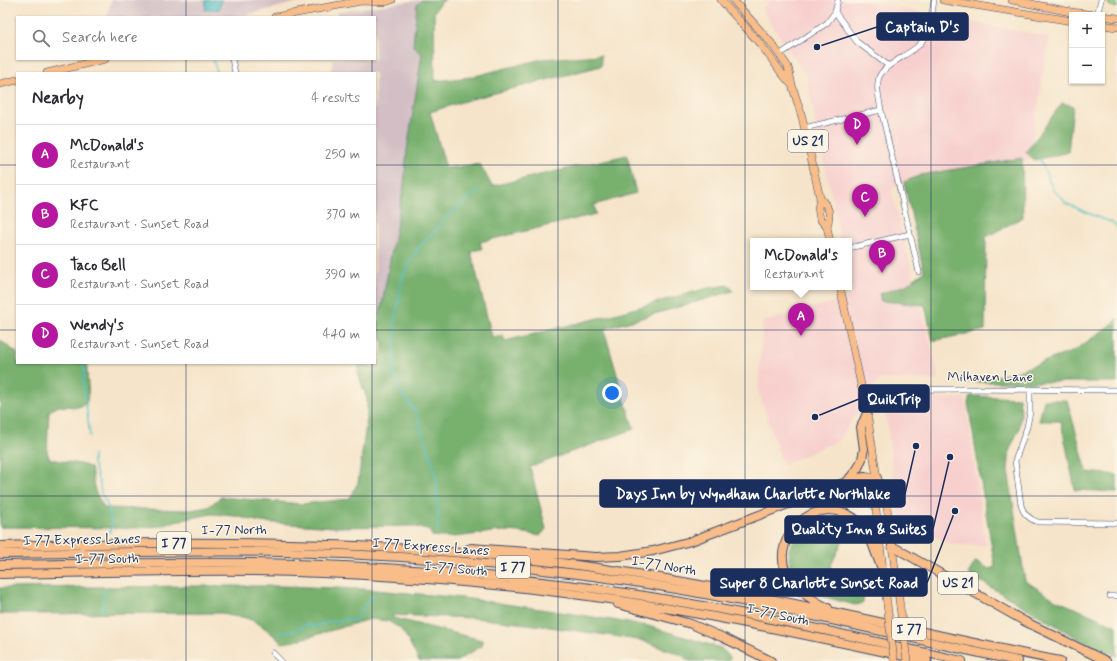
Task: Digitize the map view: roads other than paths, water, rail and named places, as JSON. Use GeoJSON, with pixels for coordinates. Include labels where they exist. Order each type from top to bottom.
{"type":"FeatureCollection","features":[{"type":"Feature","properties":{"kind":"highway"},"geometry":{"type":"LineString","coordinates":[[847,481],[856,472],[861,464],[864,449],[861,427],[867,413]]}},
{"type":"Feature","properties":{"kind":"highway"},"geometry":{"type":"LineString","coordinates":[[459,553],[471,548],[596,557],[653,552],[691,541],[859,477],[877,478]]}},
{"type":"Feature","properties":{"kind":"highway"},"geometry":{"type":"LineString","coordinates":[[838,613],[800,591],[793,584],[788,575],[784,566],[783,552],[787,539],[795,526],[805,517],[819,511],[835,511],[851,516],[860,522],[866,531],[874,546],[878,561],[882,568]]}},
{"type":"Feature","properties":{"kind":"highway","name":"I-77 North"},"geometry":{"type":"LineString","coordinates":[[0,546],[231,543],[349,546],[459,553],[552,562],[644,575],[716,588],[1060,661]]}},
{"type":"Feature","properties":{"kind":"highway","name":"US 21"},"geometry":{"type":"LineString","coordinates":[[892,546],[1024,621],[1106,661]]}},
{"type":"Feature","properties":{"kind":"highway","name":"I 77 Express Lanes"},"geometry":{"type":"LineString","coordinates":[[0,554],[209,551],[285,552],[380,556],[511,566],[612,578],[708,595],[805,614],[1018,661]]}},
{"type":"Feature","properties":{"kind":"highway","name":"I 77 Express Lanes"},"geometry":{"type":"LineString","coordinates":[[0,566],[216,563],[285,564],[380,568],[503,578],[603,589],[706,606],[796,624],[962,661]]}},
{"type":"Feature","properties":{"kind":"highway","name":"I-77 South"},"geometry":{"type":"LineString","coordinates":[[0,574],[216,571],[316,573],[450,581],[640,603],[730,619],[927,661]]}},
{"type":"Feature","properties":{"kind":"highway"},"geometry":{"type":"LineString","coordinates":[[580,595],[691,624],[771,661]]}},
{"type":"Feature","properties":{"kind":"main road"},"geometry":{"type":"LineString","coordinates":[[280,16],[361,0],[385,2],[392,0]]}},
{"type":"Feature","properties":{"kind":"main road","name":"US 21"},"geometry":{"type":"LineString","coordinates":[[721,0],[754,37],[780,73],[792,85]]}},
{"type":"Feature","properties":{"kind":"main road","name":"US 21"},"geometry":{"type":"LineString","coordinates":[[733,0],[761,31],[788,67],[792,85],[800,108],[820,198],[828,206],[830,217],[827,228],[829,238]]}},
{"type":"Feature","properties":{"kind":"main road"},"geometry":{"type":"LineString","coordinates":[[943,0],[1069,21]]}},
{"type":"Feature","properties":{"kind":"main road"},"geometry":{"type":"LineString","coordinates":[[1012,0],[1071,12]]}},
{"type":"Feature","properties":{"kind":"main road"},"geometry":{"type":"LineString","coordinates":[[1105,16],[1117,18]]}},
{"type":"Feature","properties":{"kind":"main road"},"geometry":{"type":"LineString","coordinates":[[1105,25],[1117,27]]}},
{"type":"Feature","properties":{"kind":"main road"},"geometry":{"type":"LineString","coordinates":[[51,72],[101,60]]}},
{"type":"Feature","properties":{"kind":"main road"},"geometry":{"type":"LineString","coordinates":[[0,84],[16,80]]}},
{"type":"Feature","properties":{"kind":"main road"},"geometry":{"type":"LineString","coordinates":[[841,290],[863,390],[877,478],[874,493],[894,661]]}},
{"type":"Feature","properties":{"kind":"main road"},"geometry":{"type":"LineString","coordinates":[[877,478],[885,492],[907,661]]}},
{"type":"Feature","properties":{"kind":"street"},"geometry":{"type":"LineString","coordinates":[[779,55],[821,28],[832,18],[838,0]]}},
{"type":"Feature","properties":{"kind":"street"},"geometry":{"type":"LineString","coordinates":[[919,272],[881,110],[877,83],[883,70],[920,44],[926,34],[931,19],[934,0]]}},
{"type":"Feature","properties":{"kind":"street"},"geometry":{"type":"LineString","coordinates":[[1097,12],[1102,0]]}},
{"type":"Feature","properties":{"kind":"street"},"geometry":{"type":"LineString","coordinates":[[835,12],[857,42],[889,66]]}},
{"type":"Feature","properties":{"kind":"street"},"geometry":{"type":"LineString","coordinates":[[232,60],[235,72]]}},
{"type":"Feature","properties":{"kind":"street"},"geometry":{"type":"LineString","coordinates":[[804,128],[881,110]]}},
{"type":"Feature","properties":{"kind":"street"},"geometry":{"type":"LineString","coordinates":[[852,247],[910,234]]}},
{"type":"Feature","properties":{"kind":"street"},"geometry":{"type":"LineString","coordinates":[[1030,389],[1030,412],[1027,427],[1016,461],[1023,511],[1028,517],[1038,522],[1117,523]]}},
{"type":"Feature","properties":{"kind":"street","name":"Milhaven Lane"},"geometry":{"type":"LineString","coordinates":[[863,390],[1117,390]]}},
{"type":"Feature","properties":{"kind":"street"},"geometry":{"type":"LineString","coordinates":[[1110,596],[1117,596]]}},
{"type":"Feature","properties":{"kind":"street"},"geometry":{"type":"LineString","coordinates":[[273,653],[281,661]]}},
{"type":"Feature","properties":{"kind":"water"},"geometry":{"type":"Polygon","coordinates":[[[206,0],[222,0],[219,9],[205,10],[206,0]]]}},
{"type":"Feature","properties":{"kind":"waterway"},"geometry":{"type":"LineString","coordinates":[[213,60],[217,72]]}},
{"type":"Feature","properties":{"kind":"waterway"},"geometry":{"type":"LineString","coordinates":[[1038,154],[1053,190],[1063,199],[1065,203],[1111,222],[1117,227]]}},
{"type":"Feature","properties":{"kind":"waterway"},"geometry":{"type":"LineString","coordinates":[[438,532],[437,482],[432,460],[415,411],[399,389],[394,375],[395,322],[402,279],[408,265],[418,249],[442,222],[480,190]]}},
{"type":"Feature","properties":{"kind":"waterway"},"geometry":{"type":"LineString","coordinates":[[85,364],[83,382],[90,436]]}},
{"type":"Feature","properties":{"kind":"waterway"},"geometry":{"type":"LineString","coordinates":[[93,454],[93,463],[101,493],[108,506],[112,526],[110,532]]}},
{"type":"Feature","properties":{"kind":"waterway"},"geometry":{"type":"LineString","coordinates":[[101,611],[105,590]]}},
{"type":"Feature","properties":{"kind":"waterway"},"geometry":{"type":"LineString","coordinates":[[278,634],[296,630],[307,624],[314,627],[330,621],[347,619],[353,621],[359,616],[369,598],[375,595]]}},
{"type":"Feature","properties":{"kind":"place","name":"Captain D's"},"geometry":{"type":"Point","coordinates":[817,47]}},
{"type":"Feature","properties":{"kind":"place","name":"Wendy's"},"geometry":{"type":"Point","coordinates":[857,145]}},
{"type":"Feature","properties":{"kind":"place","name":"Taco Bell"},"geometry":{"type":"Point","coordinates":[865,217]}},
{"type":"Feature","properties":{"kind":"place","name":"KFC"},"geometry":{"type":"Point","coordinates":[882,273]}},
{"type":"Feature","properties":{"kind":"place","name":"McDonald's"},"geometry":{"type":"Point","coordinates":[801,336]}},
{"type":"Feature","properties":{"kind":"place","name":"QuikTrip"},"geometry":{"type":"Point","coordinates":[815,417]}},
{"type":"Feature","properties":{"kind":"place","name":"Days Inn by Wyndham Charlotte Northlake"},"geometry":{"type":"Point","coordinates":[916,446]}},
{"type":"Feature","properties":{"kind":"place","name":"Quality Inn & Suites"},"geometry":{"type":"Point","coordinates":[950,457]}},
{"type":"Feature","properties":{"kind":"place","name":"Super 8 Charlotte Sunset Road"},"geometry":{"type":"Point","coordinates":[955,511]}}]}
